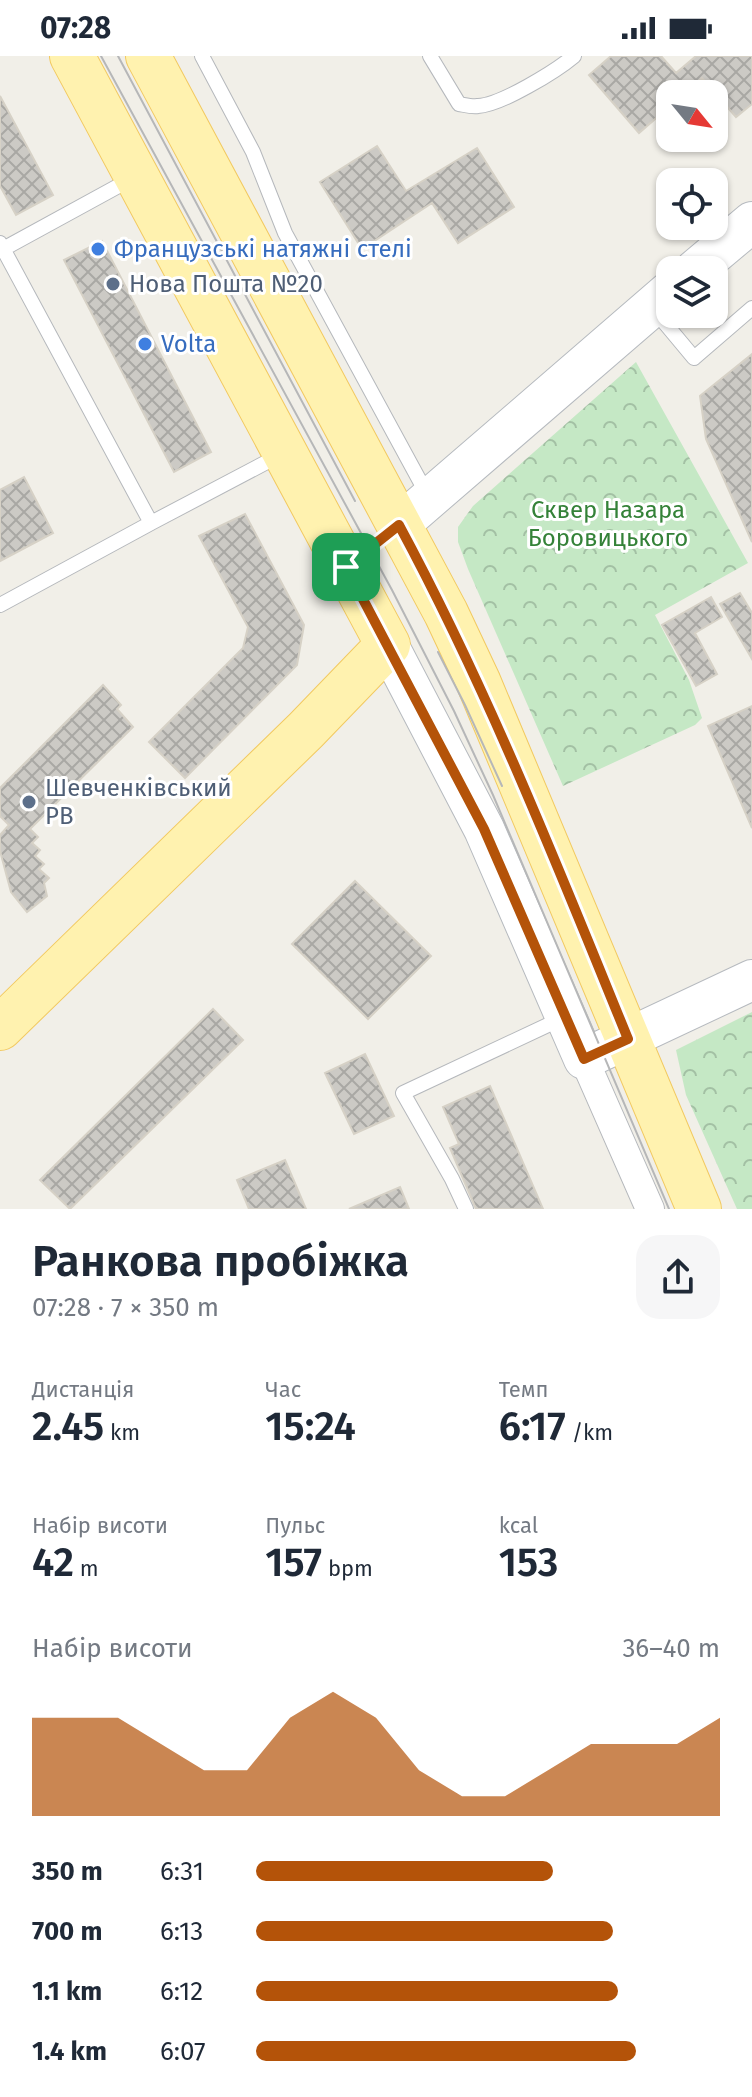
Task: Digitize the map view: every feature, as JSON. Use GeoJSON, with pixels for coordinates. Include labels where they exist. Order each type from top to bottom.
{"type":"FeatureCollection","features":[{"type":"Feature","properties":{"kind":"main road"},"geometry":{"type":"LineString","coordinates":[[0,1028],[306,730],[388,645],[72,56]]}},
{"type":"Feature","properties":{"kind":"main road"},"geometry":{"type":"LineString","coordinates":[[148,56],[414,512],[446,613],[478,681],[699,1209]]}},
{"type":"Feature","properties":{"kind":"main road"},"geometry":{"type":"LineString","coordinates":[[346,567],[414,512]]}},
{"type":"Feature","properties":{"kind":"street"},"geometry":{"type":"LineString","coordinates":[[712,256],[752,222]]}},
{"type":"Feature","properties":{"kind":"street"},"geometry":{"type":"LineString","coordinates":[[414,512],[656,303]]}},
{"type":"Feature","properties":{"kind":"street"},"geometry":{"type":"LineString","coordinates":[[388,645],[484,829],[650,1209]]}},
{"type":"Feature","properties":{"kind":"street"},"geometry":{"type":"LineString","coordinates":[[584,1059],[752,980]]}},
{"type":"Feature","properties":{"kind":"lane"},"geometry":{"type":"LineString","coordinates":[[202,56],[253,152],[285,233],[414,512]]}},
{"type":"Feature","properties":{"kind":"lane"},"geometry":{"type":"LineString","coordinates":[[430,56],[459,104],[480,107],[512,94],[561,67],[574,56]]}},
{"type":"Feature","properties":{"kind":"lane"},"geometry":{"type":"LineString","coordinates":[[137,175],[2,246],[151,523]]}},
{"type":"Feature","properties":{"kind":"lane"},"geometry":{"type":"LineString","coordinates":[[677,328],[694,358],[752,308]]}},
{"type":"Feature","properties":{"kind":"lane"},"geometry":{"type":"LineString","coordinates":[[0,605],[285,453]]}},
{"type":"Feature","properties":{"kind":"lane"},"geometry":{"type":"LineString","coordinates":[[466,1209],[403,1093],[566,1017]]}},
{"type":"Feature","properties":{"kind":"green space","name":"Сквер Назара Боровицького"},"geometry":{"type":"Polygon","coordinates":[[[636,362],[748,563],[655,615],[689,680],[702,718],[695,725],[563,786],[468,569],[458,542],[458,527],[473,506],[636,362]]]}},
{"type":"Feature","properties":{"kind":"green space"},"geometry":{"type":"Polygon","coordinates":[[[752,1012],[752,1209],[737,1209],[686,1095],[676,1050],[752,1012]]]}},
{"type":"Feature","properties":{"kind":"building"},"geometry":{"type":"Polygon","coordinates":[[[611,56],[661,56],[676,73],[696,56],[752,56],[752,104],[736,117],[728,108],[728,80],[656,80],[656,118],[639,133],[589,75],[611,56]]]}},
{"type":"Feature","properties":{"kind":"building"},"geometry":{"type":"Polygon","coordinates":[[[0,96],[53,195],[16,215],[0,186],[0,96]]]}},
{"type":"Feature","properties":{"kind":"building"},"geometry":{"type":"Polygon","coordinates":[[[377,146],[406,191],[477,148],[514,207],[458,243],[432,203],[362,249],[320,182],[377,146]]]}},
{"type":"Feature","properties":{"kind":"building"},"geometry":{"type":"Polygon","coordinates":[[[102,241],[211,452],[174,472],[64,260],[102,241]]]}},
{"type":"Feature","properties":{"kind":"building"},"geometry":{"type":"Polygon","coordinates":[[[752,354],[752,542],[706,439],[700,396],[752,354]]]}},
{"type":"Feature","properties":{"kind":"building"},"geometry":{"type":"Polygon","coordinates":[[[24,477],[53,533],[0,561],[0,490],[24,477]]]}},
{"type":"Feature","properties":{"kind":"building"},"geometry":{"type":"Polygon","coordinates":[[[245,514],[304,625],[297,665],[185,778],[149,742],[243,648],[248,627],[199,536],[245,514]]]}},
{"type":"Feature","properties":{"kind":"building"},"geometry":{"type":"Polygon","coordinates":[[[740,593],[752,613],[752,659],[720,604],[740,593]]]}},
{"type":"Feature","properties":{"kind":"building"},"geometry":{"type":"Polygon","coordinates":[[[711,597],[722,617],[695,633],[717,674],[696,686],[662,625],[711,597]]]}},
{"type":"Feature","properties":{"kind":"building","name":"Шевченківський РВ"},"geometry":{"type":"Polygon","coordinates":[[[103,685],[121,705],[117,709],[133,727],[30,829],[38,837],[32,843],[40,850],[35,856],[44,864],[39,869],[49,878],[44,883],[47,896],[27,912],[11,892],[0,851],[0,835],[9,825],[0,816],[0,788],[103,685]]]}},
{"type":"Feature","properties":{"kind":"building"},"geometry":{"type":"Polygon","coordinates":[[[752,706],[752,828],[708,726],[752,706]]]}},
{"type":"Feature","properties":{"kind":"building"},"geometry":{"type":"Polygon","coordinates":[[[355,881],[431,956],[368,1019],[292,944],[355,881]]]}},
{"type":"Feature","properties":{"kind":"building"},"geometry":{"type":"Polygon","coordinates":[[[213,1009],[243,1040],[70,1209],[40,1180],[213,1009]]]}},
{"type":"Feature","properties":{"kind":"building"},"geometry":{"type":"Polygon","coordinates":[[[365,1054],[394,1116],[354,1134],[325,1073],[365,1054]]]}},
{"type":"Feature","properties":{"kind":"building"},"geometry":{"type":"Polygon","coordinates":[[[490,1086],[543,1209],[476,1209],[450,1148],[459,1144],[443,1107],[490,1086]]]}},
{"type":"Feature","properties":{"kind":"building"},"geometry":{"type":"Polygon","coordinates":[[[285,1160],[306,1209],[249,1209],[237,1180],[285,1160]]]}},
{"type":"Feature","properties":{"kind":"building"},"geometry":{"type":"Polygon","coordinates":[[[400,1187],[409,1209],[349,1209],[400,1187]]]}},
{"type":"Feature","properties":{"kind":"tram line"},"geometry":{"type":"LineString","coordinates":[[101,56],[392,590],[454,711],[493,795],[669,1209]]}},
{"type":"Feature","properties":{"kind":"tram line"},"geometry":{"type":"LineString","coordinates":[[118,56],[355,501]]}},
{"type":"Feature","properties":{"kind":"tram line"},"geometry":{"type":"LineString","coordinates":[[438,652],[502,786]]}},
{"type":"Feature","properties":{"kind":"place","name":"Французські натяжні стелі"},"geometry":{"type":"Point","coordinates":[98,249]}},
{"type":"Feature","properties":{"kind":"place","name":"Нова Пошта №20"},"geometry":{"type":"Point","coordinates":[113,284]}},
{"type":"Feature","properties":{"kind":"place","name":"Volta"},"geometry":{"type":"Point","coordinates":[145,344]}},
{"type":"Feature","properties":{"kind":"place","name":"Шевченківський РВ"},"geometry":{"type":"Point","coordinates":[29,802]}},
{"type":"Feature","properties":{"kind":"route"},"geometry":{"type":"LineString","coordinates":[[399,525],[478,681],[628,1039],[584,1059],[484,829],[346,567],[399,525]]}}]}
